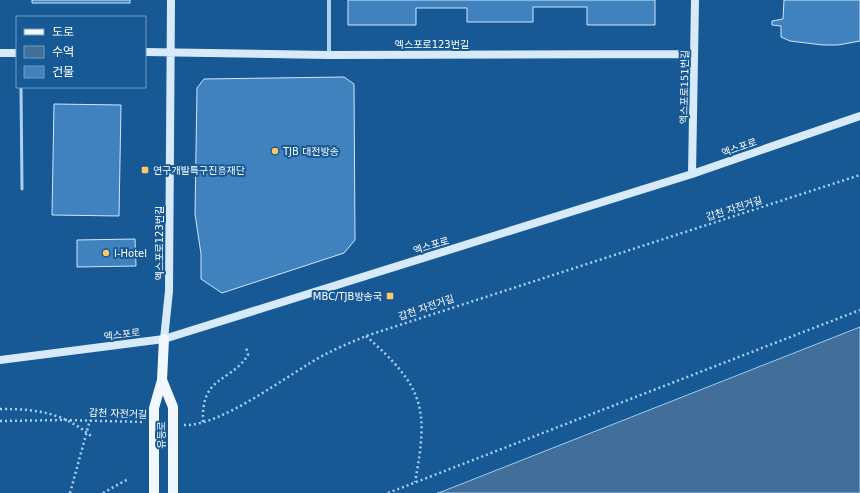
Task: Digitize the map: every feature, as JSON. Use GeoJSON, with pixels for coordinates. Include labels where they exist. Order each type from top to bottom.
{"type":"FeatureCollection","features":[{"type":"Feature","properties":{"kind":"main road","name":"유등로"},"geometry":{"type":"LineString","coordinates":[[154,493],[154,408],[162,380],[164,339]]}},
{"type":"Feature","properties":{"kind":"main road","name":"유등로"},"geometry":{"type":"LineString","coordinates":[[162,380],[174,407],[174,493]]}},
{"type":"Feature","properties":{"kind":"street","name":"엑스포로123번길"},"geometry":{"type":"LineString","coordinates":[[164,339],[169,291],[171,0]]}},
{"type":"Feature","properties":{"kind":"street"},"geometry":{"type":"LineString","coordinates":[[329,0],[329,55]]}},
{"type":"Feature","properties":{"kind":"street","name":"엑스포로151번길"},"geometry":{"type":"LineString","coordinates":[[692,174],[695,0]]}},
{"type":"Feature","properties":{"kind":"street","name":"엑스포로123번길"},"geometry":{"type":"LineString","coordinates":[[146,52],[329,55],[694,54]]}},
{"type":"Feature","properties":{"kind":"street"},"geometry":{"type":"LineString","coordinates":[[0,53],[16,53]]}},
{"type":"Feature","properties":{"kind":"street","name":"엑스포로"},"geometry":{"type":"LineString","coordinates":[[0,360],[164,339],[692,174],[860,116]]}},
{"type":"Feature","properties":{"kind":"lane"},"geometry":{"type":"LineString","coordinates":[[21,88],[22,189]]}},
{"type":"Feature","properties":{"kind":"path","name":"갑천 자전거길"},"geometry":{"type":"LineString","coordinates":[[180,424],[203,422],[226,412],[292,376],[323,356],[366,336],[860,175]]}},
{"type":"Feature","properties":{"kind":"path"},"geometry":{"type":"LineString","coordinates":[[388,493],[860,310]]}},
{"type":"Feature","properties":{"kind":"path"},"geometry":{"type":"LineString","coordinates":[[366,336],[399,367],[409,380],[416,394],[423,428],[422,446],[415,482]]}},
{"type":"Feature","properties":{"kind":"path"},"geometry":{"type":"LineString","coordinates":[[203,422],[205,401],[210,389],[216,382],[242,363],[248,354],[246,347]]}},
{"type":"Feature","properties":{"kind":"path"},"geometry":{"type":"LineString","coordinates":[[0,409],[50,413],[90,436]]}},
{"type":"Feature","properties":{"kind":"path","name":"갑천 자전거길"},"geometry":{"type":"LineString","coordinates":[[0,421],[90,420],[150,423]]}},
{"type":"Feature","properties":{"kind":"path"},"geometry":{"type":"LineString","coordinates":[[70,493],[85,432],[90,420]]}},
{"type":"Feature","properties":{"kind":"path"},"geometry":{"type":"LineString","coordinates":[[103,493],[128,479]]}},
{"type":"Feature","properties":{"kind":"water"},"geometry":{"type":"Polygon","coordinates":[[[860,327],[860,493],[437,493],[441,492],[860,327]]]}},
{"type":"Feature","properties":{"kind":"building"},"geometry":{"type":"Polygon","coordinates":[[[32,0],[130,0],[130,3],[32,3],[32,0]]]}},
{"type":"Feature","properties":{"kind":"building"},"geometry":{"type":"Polygon","coordinates":[[[348,0],[655,0],[655,25],[587,25],[587,7],[533,7],[533,22],[467,22],[467,8],[416,8],[416,25],[348,25],[348,0]]]}},
{"type":"Feature","properties":{"kind":"building"},"geometry":{"type":"Polygon","coordinates":[[[784,0],[860,0],[860,41],[838,45],[823,45],[790,41],[781,37],[781,26],[772,25],[772,21],[783,19],[784,0]]]}},
{"type":"Feature","properties":{"kind":"building","name":"TJB 대전방송"},"geometry":{"type":"Polygon","coordinates":[[[344,77],[354,84],[355,240],[344,253],[222,293],[201,279],[201,254],[195,214],[197,88],[204,79],[344,77]]]}},
{"type":"Feature","properties":{"kind":"building"},"geometry":{"type":"Polygon","coordinates":[[[54,104],[121,105],[119,216],[52,215],[54,104]]]}},
{"type":"Feature","properties":{"kind":"building","name":"I-Hotel"},"geometry":{"type":"Polygon","coordinates":[[[135,239],[136,266],[77,267],[77,240],[135,239]]]}},
{"type":"Feature","properties":{"kind":"place","name":"TJB 대전방송"},"geometry":{"type":"Point","coordinates":[275,151]}},
{"type":"Feature","properties":{"kind":"place","name":"연구개발특구진흥재단"},"geometry":{"type":"Point","coordinates":[145,170]}},
{"type":"Feature","properties":{"kind":"place","name":"I-Hotel"},"geometry":{"type":"Point","coordinates":[106,253]}},
{"type":"Feature","properties":{"kind":"place","name":"MBC/TJB방송국"},"geometry":{"type":"Point","coordinates":[390,296]}}]}
